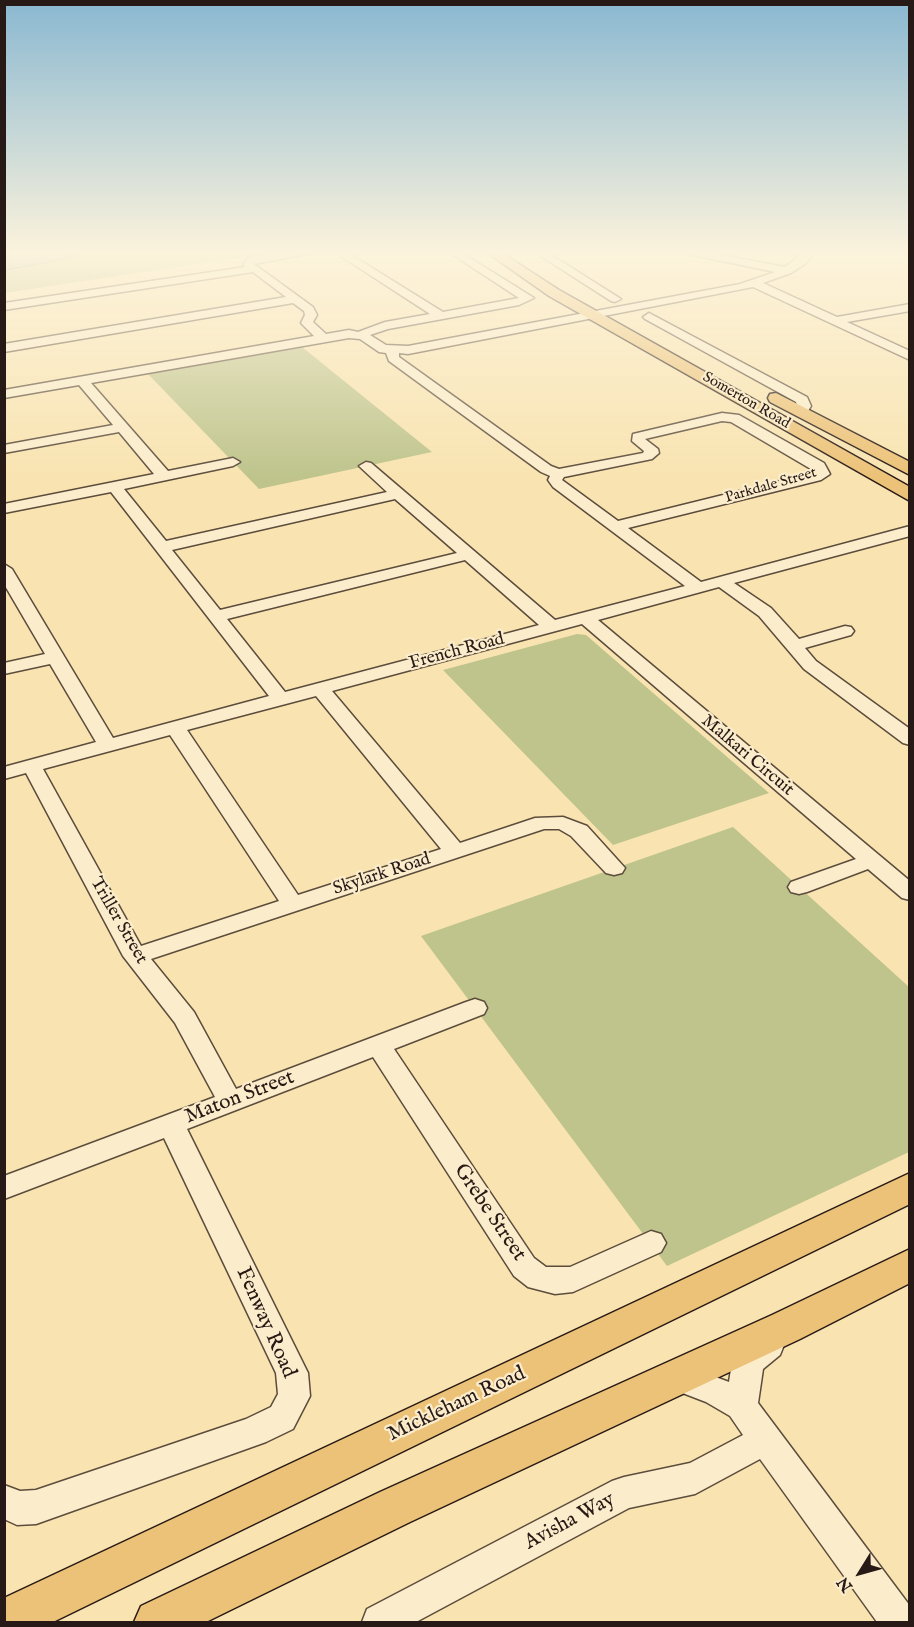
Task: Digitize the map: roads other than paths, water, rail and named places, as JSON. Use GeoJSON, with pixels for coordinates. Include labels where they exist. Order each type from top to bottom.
{"type":"FeatureCollection","features":[{"type":"Feature","properties":{"kind":"main road","name":"Somerton Road"},"geometry":{"type":"LineString","coordinates":[[615,327],[909,495]]}},
{"type":"Feature","properties":{"kind":"main road","name":"Somerton Road"},"geometry":{"type":"LineString","coordinates":[[656,327],[909,470]]}},
{"type":"Feature","properties":{"kind":"main road","name":"Mickleham Road"},"geometry":{"type":"LineString","coordinates":[[4,1622],[909,1187]]}},
{"type":"Feature","properties":{"kind":"main road"},"geometry":{"type":"LineString","coordinates":[[157,1623],[395,1507],[786,1328],[909,1265]]}},
{"type":"Feature","properties":{"kind":"street"},"geometry":{"type":"LineString","coordinates":[[4,348],[130,327]]}},
{"type":"Feature","properties":{"kind":"street"},"geometry":{"type":"LineString","coordinates":[[309,327],[322,337]]}},
{"type":"Feature","properties":{"kind":"street"},"geometry":{"type":"LineString","coordinates":[[360,335],[379,327]]}},
{"type":"Feature","properties":{"kind":"street"},"geometry":{"type":"LineString","coordinates":[[4,393],[322,337],[360,335],[379,347],[392,351],[527,327]]}},
{"type":"Feature","properties":{"kind":"street","name":"Somerton Road"},"geometry":{"type":"LineString","coordinates":[[668,327],[802,400],[804,406],[801,411]]}},
{"type":"Feature","properties":{"kind":"street"},"geometry":{"type":"LineString","coordinates":[[848,327],[909,356]]}},
{"type":"Feature","properties":{"kind":"street"},"geometry":{"type":"LineString","coordinates":[[392,351],[393,358],[400,364],[546,469],[558,474],[555,480],[558,484],[699,588]]}},
{"type":"Feature","properties":{"kind":"street"},"geometry":{"type":"LineString","coordinates":[[82,380],[164,476]]}},
{"type":"Feature","properties":{"kind":"street","name":"Parkdale Street"},"geometry":{"type":"LineString","coordinates":[[558,474],[647,456],[652,453],[651,449],[639,441],[638,437],[722,417],[734,418],[819,466],[823,471],[823,474],[816,477],[616,526]]}},
{"type":"Feature","properties":{"kind":"street"},"geometry":{"type":"LineString","coordinates":[[4,449],[122,427]]}},
{"type":"Feature","properties":{"kind":"street"},"geometry":{"type":"LineString","coordinates":[[4,509],[233,462]]}},
{"type":"Feature","properties":{"kind":"street"},"geometry":{"type":"LineString","coordinates":[[366,466],[552,627]]}},
{"type":"Feature","properties":{"kind":"street"},"geometry":{"type":"LineString","coordinates":[[114,486],[281,699]]}},
{"type":"Feature","properties":{"kind":"street"},"geometry":{"type":"LineString","coordinates":[[162,547],[398,494]]}},
{"type":"Feature","properties":{"kind":"street","name":"French Road"},"geometry":{"type":"LineString","coordinates":[[4,773],[909,531]]}},
{"type":"Feature","properties":{"kind":"street"},"geometry":{"type":"LineString","coordinates":[[217,616],[467,555]]}},
{"type":"Feature","properties":{"kind":"street"},"geometry":{"type":"LineString","coordinates":[[6,574],[107,745]]}},
{"type":"Feature","properties":{"kind":"street"},"geometry":{"type":"LineString","coordinates":[[722,582],[765,612],[810,665],[909,739]]}},
{"type":"Feature","properties":{"kind":"street","name":"Malkari Circuit"},"geometry":{"type":"LineString","coordinates":[[585,618],[909,893]]}},
{"type":"Feature","properties":{"kind":"street"},"geometry":{"type":"LineString","coordinates":[[794,645],[845,631]]}},
{"type":"Feature","properties":{"kind":"street"},"geometry":{"type":"LineString","coordinates":[[4,669],[56,657]]}},
{"type":"Feature","properties":{"kind":"street"},"geometry":{"type":"LineString","coordinates":[[320,689],[455,852]]}},
{"type":"Feature","properties":{"kind":"street"},"geometry":{"type":"LineString","coordinates":[[175,727],[292,904]]}},
{"type":"Feature","properties":{"kind":"street","name":"Triller Street"},"geometry":{"type":"LineString","coordinates":[[32,766],[135,956],[185,1018],[230,1101]]}},
{"type":"Feature","properties":{"kind":"street","name":"Skylark Road"},"geometry":{"type":"LineString","coordinates":[[135,956],[542,823],[563,823],[579,831],[614,868]]}},
{"type":"Feature","properties":{"kind":"street"},"geometry":{"type":"LineString","coordinates":[[799,887],[870,861]]}},
{"type":"Feature","properties":{"kind":"street","name":"Maton Street"},"geometry":{"type":"LineString","coordinates":[[4,1188],[475,1008]]}},
{"type":"Feature","properties":{"kind":"street","name":"Grebe Street"},"geometry":{"type":"LineString","coordinates":[[378,1044],[524,1267],[539,1278],[555,1281],[573,1279],[651,1244]]}},
{"type":"Feature","properties":{"kind":"street","name":"Fenway Road"},"geometry":{"type":"LineString","coordinates":[[4,1501],[17,1508],[36,1507],[199,1451],[282,1418],[294,1396],[292,1373],[171,1124]]}},
{"type":"Feature","properties":{"kind":"street"},"geometry":{"type":"LineString","coordinates":[[741,1406],[747,1369],[751,1360],[786,1328]]}},
{"type":"Feature","properties":{"kind":"street"},"geometry":{"type":"LineString","coordinates":[[678,1377],[717,1392],[741,1406],[899,1623]]}},
{"type":"Feature","properties":{"kind":"street","name":"Avisha Way"},"geometry":{"type":"LineString","coordinates":[[380,1623],[624,1493],[695,1478],[766,1439]]}}]}
